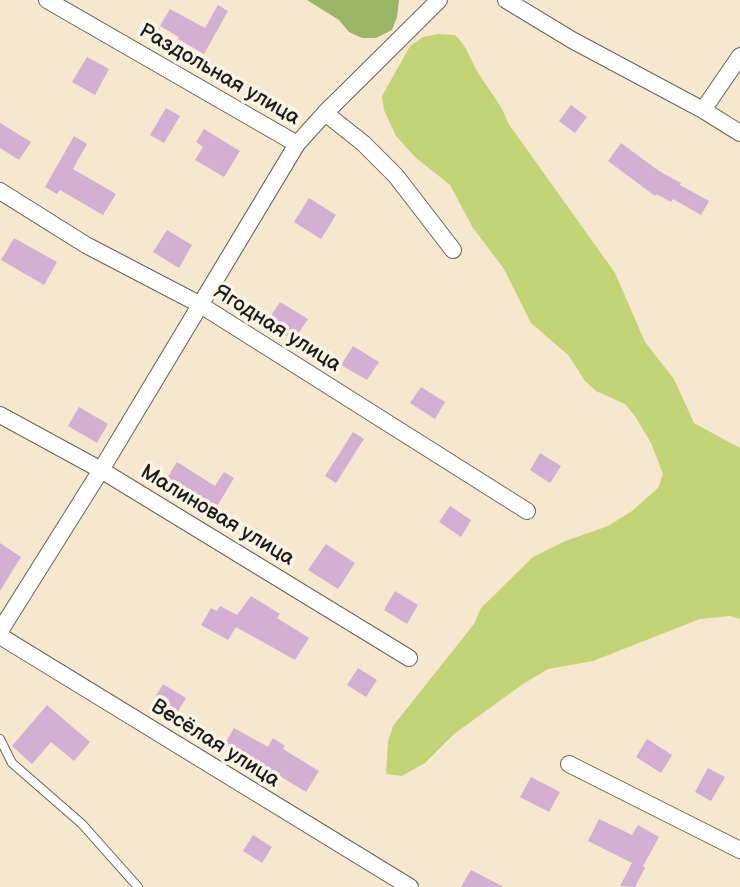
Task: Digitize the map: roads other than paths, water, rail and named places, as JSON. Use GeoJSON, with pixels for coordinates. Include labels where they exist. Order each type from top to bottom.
{"type":"FeatureCollection","features":[{"type":"Feature","properties":{"kind":"street","name":"Раздольная улица"},"geometry":{"type":"LineString","coordinates":[[47,0],[297,144]]}},
{"type":"Feature","properties":{"kind":"street"},"geometry":{"type":"LineString","coordinates":[[0,634],[297,144],[439,0]]}},
{"type":"Feature","properties":{"kind":"street"},"geometry":{"type":"LineString","coordinates":[[506,0],[572,40],[703,110],[740,133]]}},
{"type":"Feature","properties":{"kind":"street"},"geometry":{"type":"LineString","coordinates":[[703,110],[740,56]]}},
{"type":"Feature","properties":{"kind":"street","name":"Раздольная улица"},"geometry":{"type":"LineString","coordinates":[[325,113],[363,143],[396,176],[453,250]]}},
{"type":"Feature","properties":{"kind":"street","name":"Ягодная улица"},"geometry":{"type":"LineString","coordinates":[[0,191],[86,246],[199,304],[527,510]]}},
{"type":"Feature","properties":{"kind":"street","name":"Малиновая улица"},"geometry":{"type":"LineString","coordinates":[[0,415],[101,470],[409,658]]}},
{"type":"Feature","properties":{"kind":"street","name":"Весёлая улица"},"geometry":{"type":"LineString","coordinates":[[0,634],[410,887]]}},
{"type":"Feature","properties":{"kind":"street"},"geometry":{"type":"LineString","coordinates":[[569,764],[740,850]]}},
{"type":"Feature","properties":{"kind":"lane"},"geometry":{"type":"LineString","coordinates":[[0,740],[12,763],[82,824],[138,887]]}}]}
